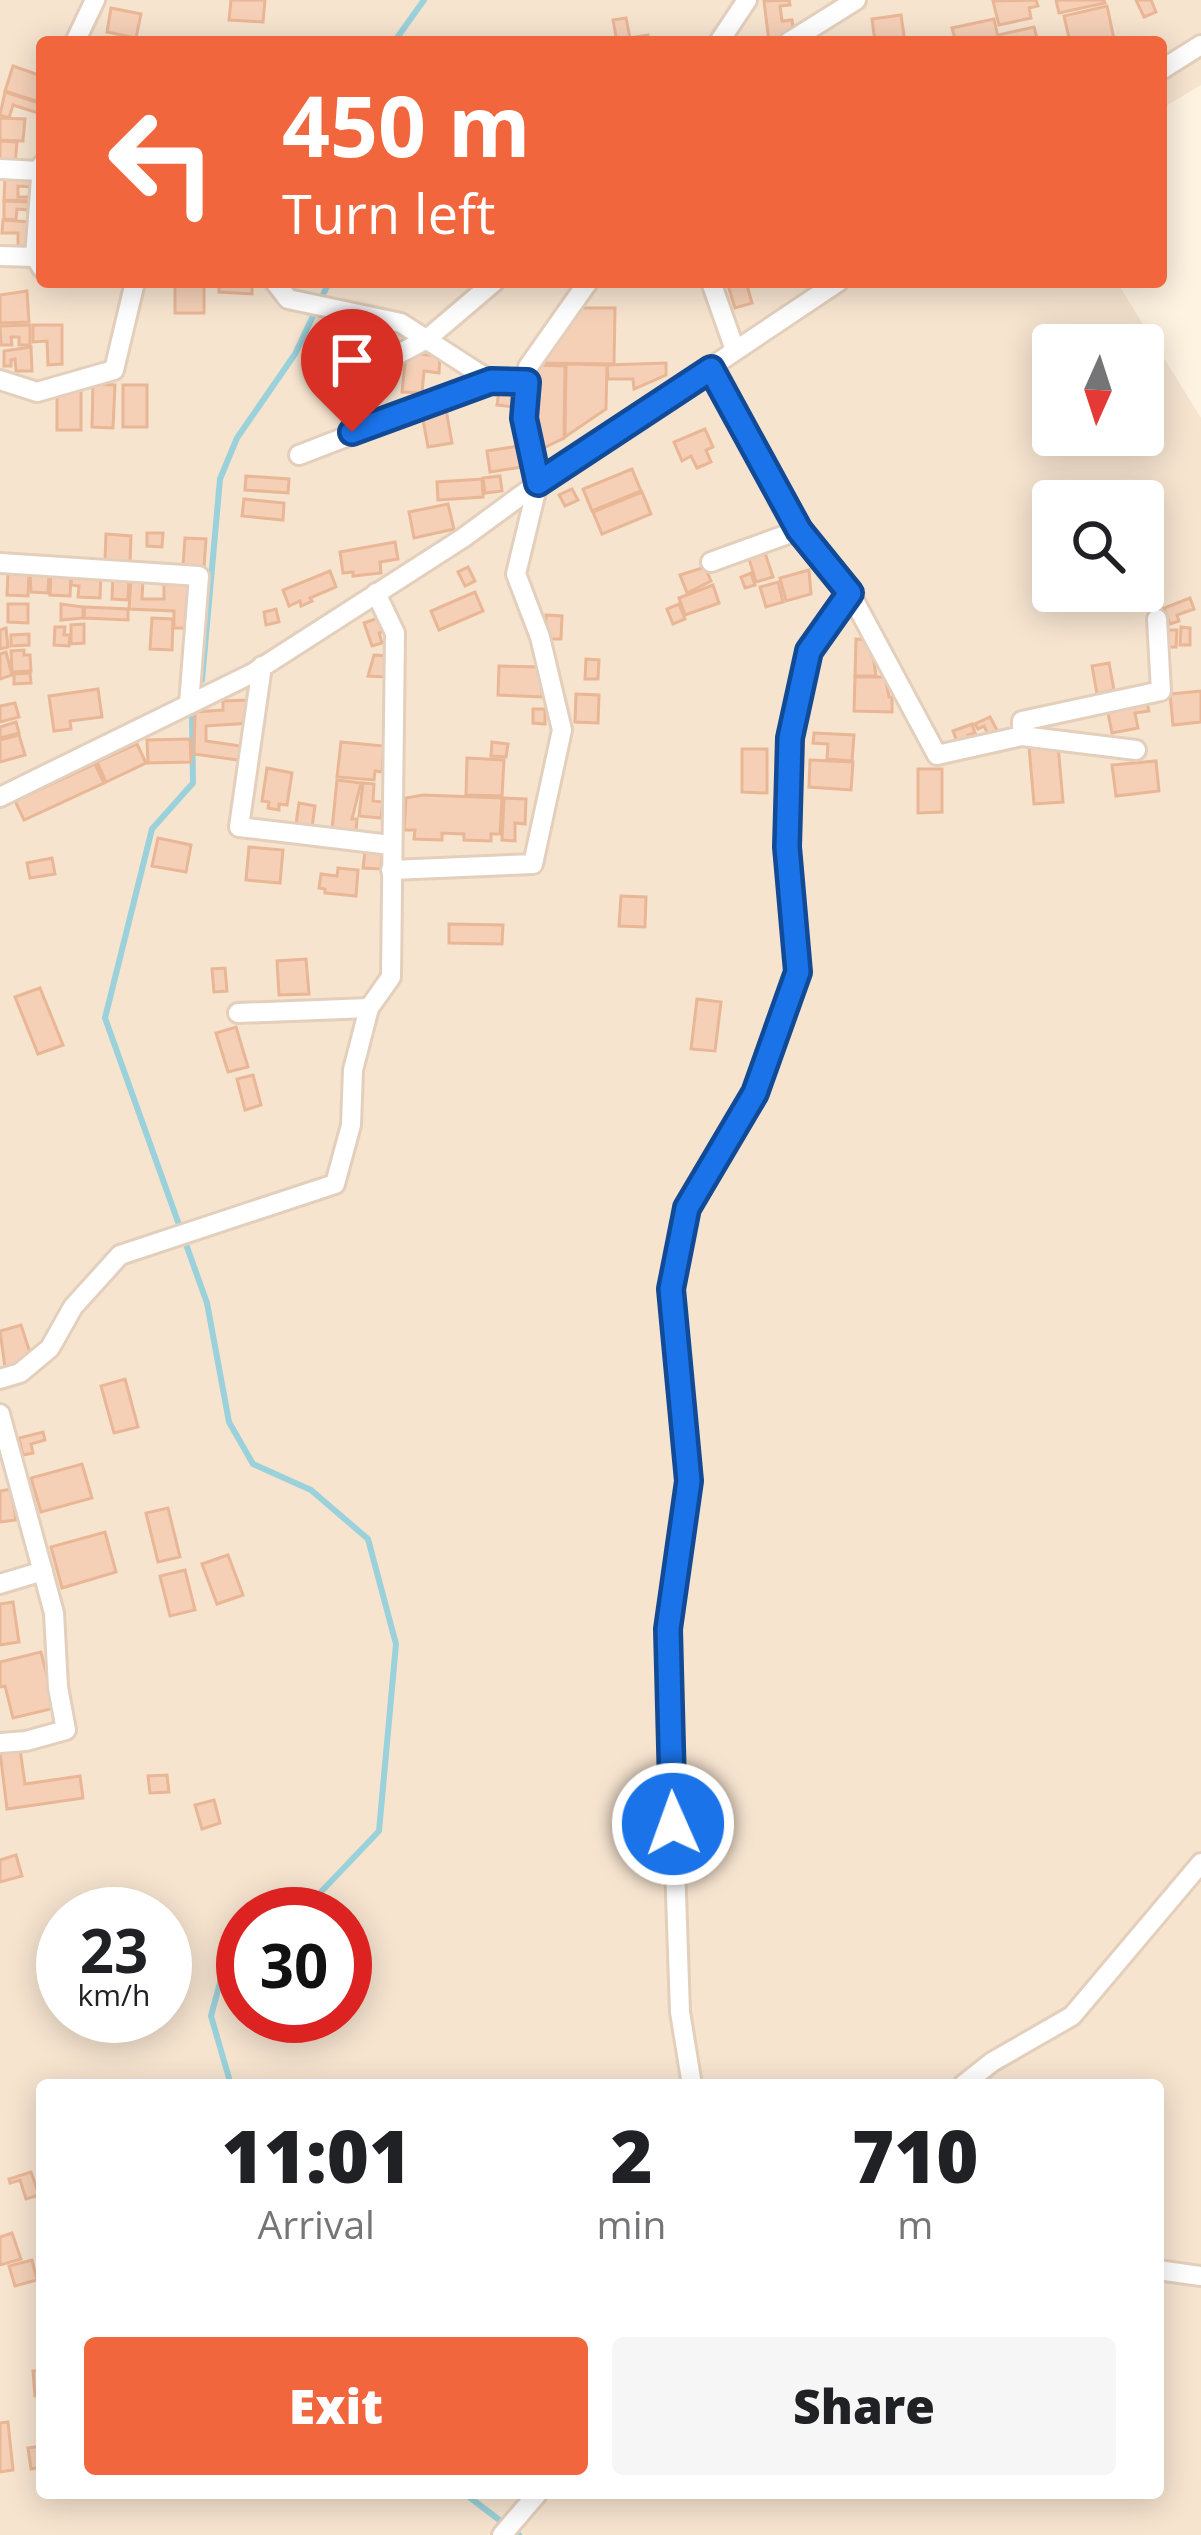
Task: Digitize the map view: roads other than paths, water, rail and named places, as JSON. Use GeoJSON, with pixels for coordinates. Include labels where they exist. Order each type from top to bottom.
{"type":"FeatureCollection","features":[{"type":"Feature","properties":{"kind":"street"},"geometry":{"type":"LineString","coordinates":[[78,36],[95,0]]}},
{"type":"Feature","properties":{"kind":"street"},"geometry":{"type":"LineString","coordinates":[[722,36],[747,0]]}},
{"type":"Feature","properties":{"kind":"street"},"geometry":{"type":"LineString","coordinates":[[799,36],[856,0]]}},
{"type":"Feature","properties":{"kind":"street"},"geometry":{"type":"LineString","coordinates":[[1167,66],[1201,45]]}},
{"type":"Feature","properties":{"kind":"street"},"geometry":{"type":"LineString","coordinates":[[0,169],[36,168]]}},
{"type":"Feature","properties":{"kind":"street"},"geometry":{"type":"LineString","coordinates":[[0,256],[36,262]]}},
{"type":"Feature","properties":{"kind":"street"},"geometry":{"type":"LineString","coordinates":[[0,380],[37,392],[114,370],[134,288]]}},
{"type":"Feature","properties":{"kind":"street"},"geometry":{"type":"LineString","coordinates":[[280,288],[288,299],[401,322],[491,381]]}},
{"type":"Feature","properties":{"kind":"street"},"geometry":{"type":"LineString","coordinates":[[352,432],[389,359],[427,339],[487,288]]}},
{"type":"Feature","properties":{"kind":"street"},"geometry":{"type":"LineString","coordinates":[[392,870],[533,864],[562,730],[540,637],[516,574],[538,483],[524,418],[528,367],[584,288]]}},
{"type":"Feature","properties":{"kind":"street"},"geometry":{"type":"LineString","coordinates":[[713,288],[735,350]]}},
{"type":"Feature","properties":{"kind":"street"},"geometry":{"type":"LineString","coordinates":[[0,797],[262,666],[464,538],[829,288]]}},
{"type":"Feature","properties":{"kind":"street"},"geometry":{"type":"LineString","coordinates":[[711,369],[799,530],[850,593],[937,755],[1022,736],[1136,750]]}},
{"type":"Feature","properties":{"kind":"street"},"geometry":{"type":"LineString","coordinates":[[299,455],[491,381],[527,382]]}},
{"type":"Feature","properties":{"kind":"street"},"geometry":{"type":"LineString","coordinates":[[711,562],[799,530]]}},
{"type":"Feature","properties":{"kind":"street"},"geometry":{"type":"LineString","coordinates":[[0,563],[199,576],[189,704]]}},
{"type":"Feature","properties":{"kind":"street"},"geometry":{"type":"LineString","coordinates":[[0,1379],[20,1372],[50,1348],[74,1306],[120,1255],[335,1184],[351,1125],[353,1070],[369,1008],[391,977],[395,633],[376,593]]}},
{"type":"Feature","properties":{"kind":"street"},"geometry":{"type":"LineString","coordinates":[[691,2079],[680,2012],[669,1731],[668,1629],[689,1481],[671,1289],[687,1208],[755,1093],[798,972],[787,847],[790,738],[809,651],[850,593]]}},
{"type":"Feature","properties":{"kind":"street"},"geometry":{"type":"LineString","coordinates":[[1022,736],[1022,722],[1161,691],[1157,619]]}},
{"type":"Feature","properties":{"kind":"street"},"geometry":{"type":"LineString","coordinates":[[262,666],[239,827],[392,845]]}},
{"type":"Feature","properties":{"kind":"street"},"geometry":{"type":"LineString","coordinates":[[238,1013],[369,1008]]}},
{"type":"Feature","properties":{"kind":"street"},"geometry":{"type":"LineString","coordinates":[[0,1414],[54,1613],[58,1688],[66,1730],[26,1741],[0,1742]]}},
{"type":"Feature","properties":{"kind":"street"},"geometry":{"type":"LineString","coordinates":[[0,1584],[43,1571]]}},
{"type":"Feature","properties":{"kind":"street"},"geometry":{"type":"LineString","coordinates":[[971,2079],[1072,2016],[1201,1863]]}},
{"type":"Feature","properties":{"kind":"street"},"geometry":{"type":"LineString","coordinates":[[1164,2271],[1201,2276]]}},
{"type":"Feature","properties":{"kind":"street"},"geometry":{"type":"LineString","coordinates":[[502,2535],[533,2499]]}},
{"type":"Feature","properties":{"kind":"waterway"},"geometry":{"type":"LineString","coordinates":[[398,36],[424,0]]}},
{"type":"Feature","properties":{"kind":"waterway"},"geometry":{"type":"LineString","coordinates":[[202,680],[220,479],[237,438],[295,354],[326,288]]}},
{"type":"Feature","properties":{"kind":"waterway"},"geometry":{"type":"LineString","coordinates":[[192,716],[193,783],[152,829],[105,1018],[207,1303],[229,1422],[253,1464],[311,1490],[368,1539],[396,1644],[379,1831],[326,1887]]}},
{"type":"Feature","properties":{"kind":"waterway"},"geometry":{"type":"LineString","coordinates":[[216,1997],[211,2016],[216,2033]]}},
{"type":"Feature","properties":{"kind":"waterway"},"geometry":{"type":"LineString","coordinates":[[219,2043],[229,2079]]}},
{"type":"Feature","properties":{"kind":"waterway"},"geometry":{"type":"LineString","coordinates":[[472,2499],[519,2535]]}}]}
